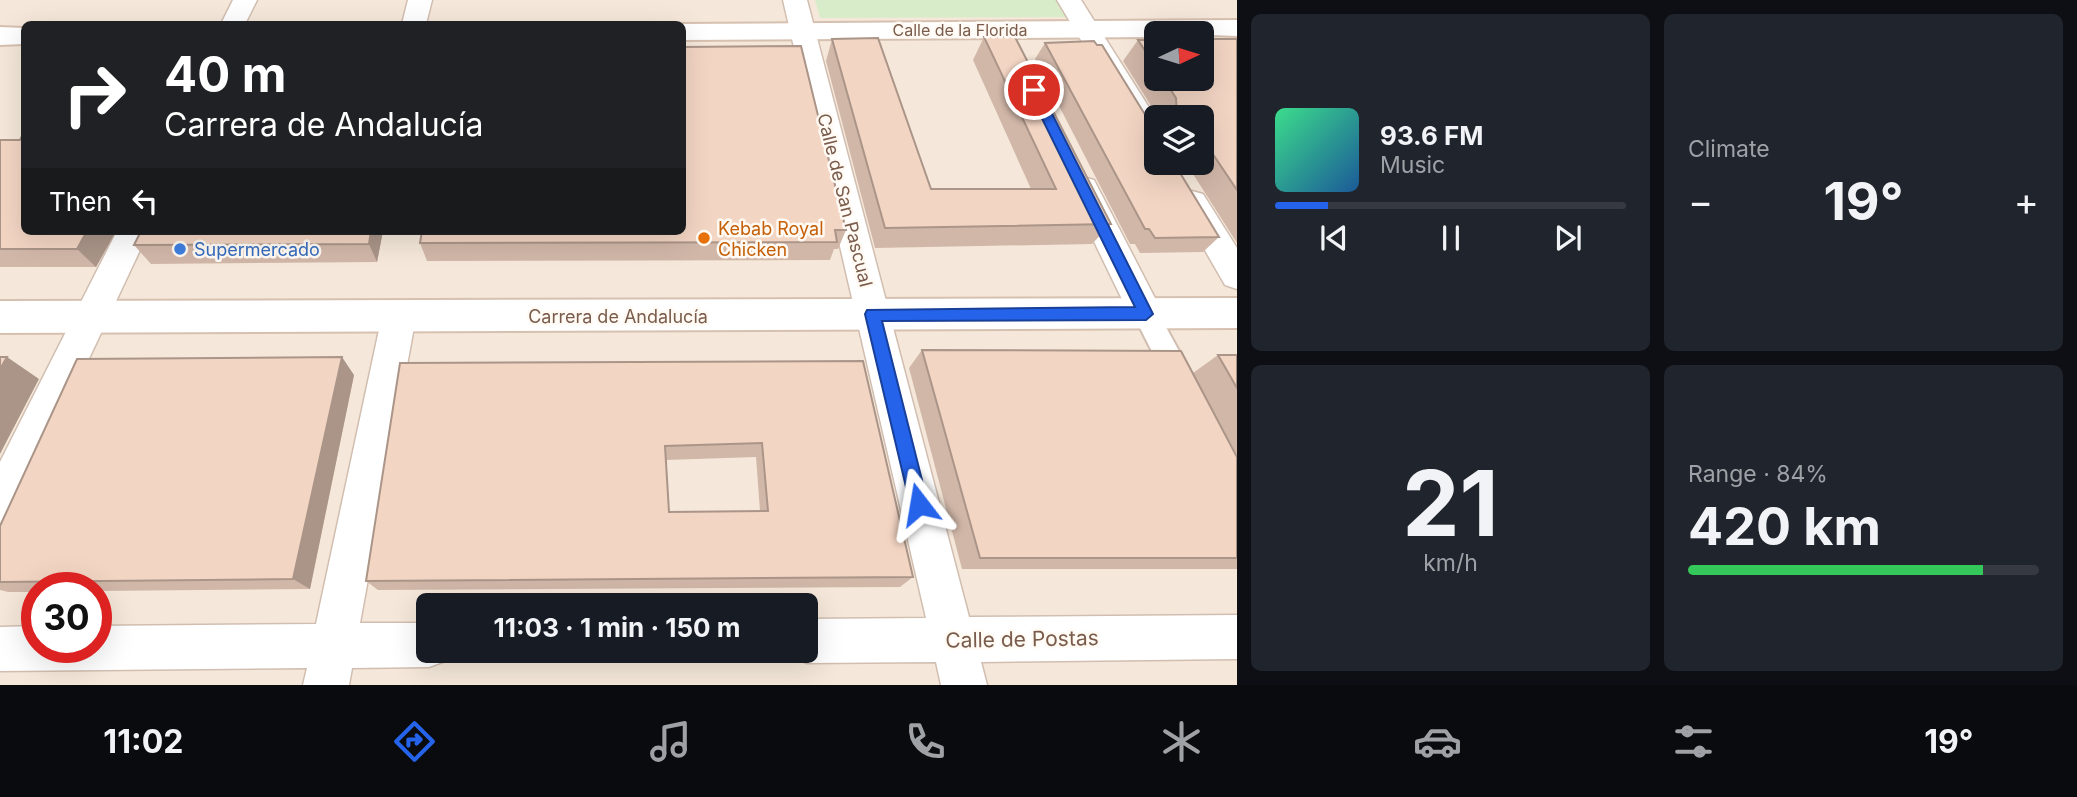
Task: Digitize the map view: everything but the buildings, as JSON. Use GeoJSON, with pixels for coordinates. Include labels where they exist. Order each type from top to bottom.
{"type":"FeatureCollection","features":[{"type":"Feature","properties":{"kind":"main road","name":"Calle de la Florida"},"geometry":{"type":"LineString","coordinates":[[686,31],[799,15],[1004,29],[1237,28]]}},
{"type":"Feature","properties":{"kind":"main road"},"geometry":{"type":"LineString","coordinates":[[0,36],[21,36]]}},
{"type":"Feature","properties":{"kind":"main road","name":"Carrera de Andalucía"},"geometry":{"type":"LineString","coordinates":[[0,317],[1237,313]]}},
{"type":"Feature","properties":{"kind":"street"},"geometry":{"type":"LineString","coordinates":[[234,21],[245,0]]}},
{"type":"Feature","properties":{"kind":"street"},"geometry":{"type":"LineString","coordinates":[[415,21],[421,0]]}},
{"type":"Feature","properties":{"kind":"street"},"geometry":{"type":"LineString","coordinates":[[1069,0],[1144,123]]}},
{"type":"Feature","properties":{"kind":"street","name":"Calle de San Pascual"},"geometry":{"type":"LineString","coordinates":[[799,15],[964,685]]}},
{"type":"Feature","properties":{"kind":"street"},"geometry":{"type":"LineString","coordinates":[[1004,29],[1017,56]]}},
{"type":"Feature","properties":{"kind":"street"},"geometry":{"type":"LineString","coordinates":[[1071,164],[1194,408]]}},
{"type":"Feature","properties":{"kind":"street"},"geometry":{"type":"LineString","coordinates":[[1175,175],[1237,276]]}},
{"type":"Feature","properties":{"kind":"street"},"geometry":{"type":"LineString","coordinates":[[0,504],[131,235]]}},
{"type":"Feature","properties":{"kind":"street"},"geometry":{"type":"LineString","coordinates":[[330,665],[399,316]]}},
{"type":"Feature","properties":{"kind":"street","name":"Calle de Postas"},"geometry":{"type":"LineString","coordinates":[[818,641],[1237,637]]}},
{"type":"Feature","properties":{"kind":"street"},"geometry":{"type":"LineString","coordinates":[[0,649],[330,665],[416,648]]}},
{"type":"Feature","properties":{"kind":"shaded area"},"geometry":{"type":"Polygon","coordinates":[[[0,0],[1237,0],[1237,685],[0,685],[0,0]]]}},
{"type":"Feature","properties":{"kind":"green space"},"geometry":{"type":"Polygon","coordinates":[[[815,0],[1057,0],[1067,17],[820,18],[815,0]]]}},
{"type":"Feature","properties":{"kind":"place","name":"Kebab Royal Chicken"},"geometry":{"type":"Point","coordinates":[704,238]}},
{"type":"Feature","properties":{"kind":"place","name":"Supermercado"},"geometry":{"type":"Point","coordinates":[180,249]}},
{"type":"Feature","properties":{"kind":"route"},"geometry":{"type":"LineString","coordinates":[[919,504],[873,314],[1146,314],[1034,90]]}}]}
